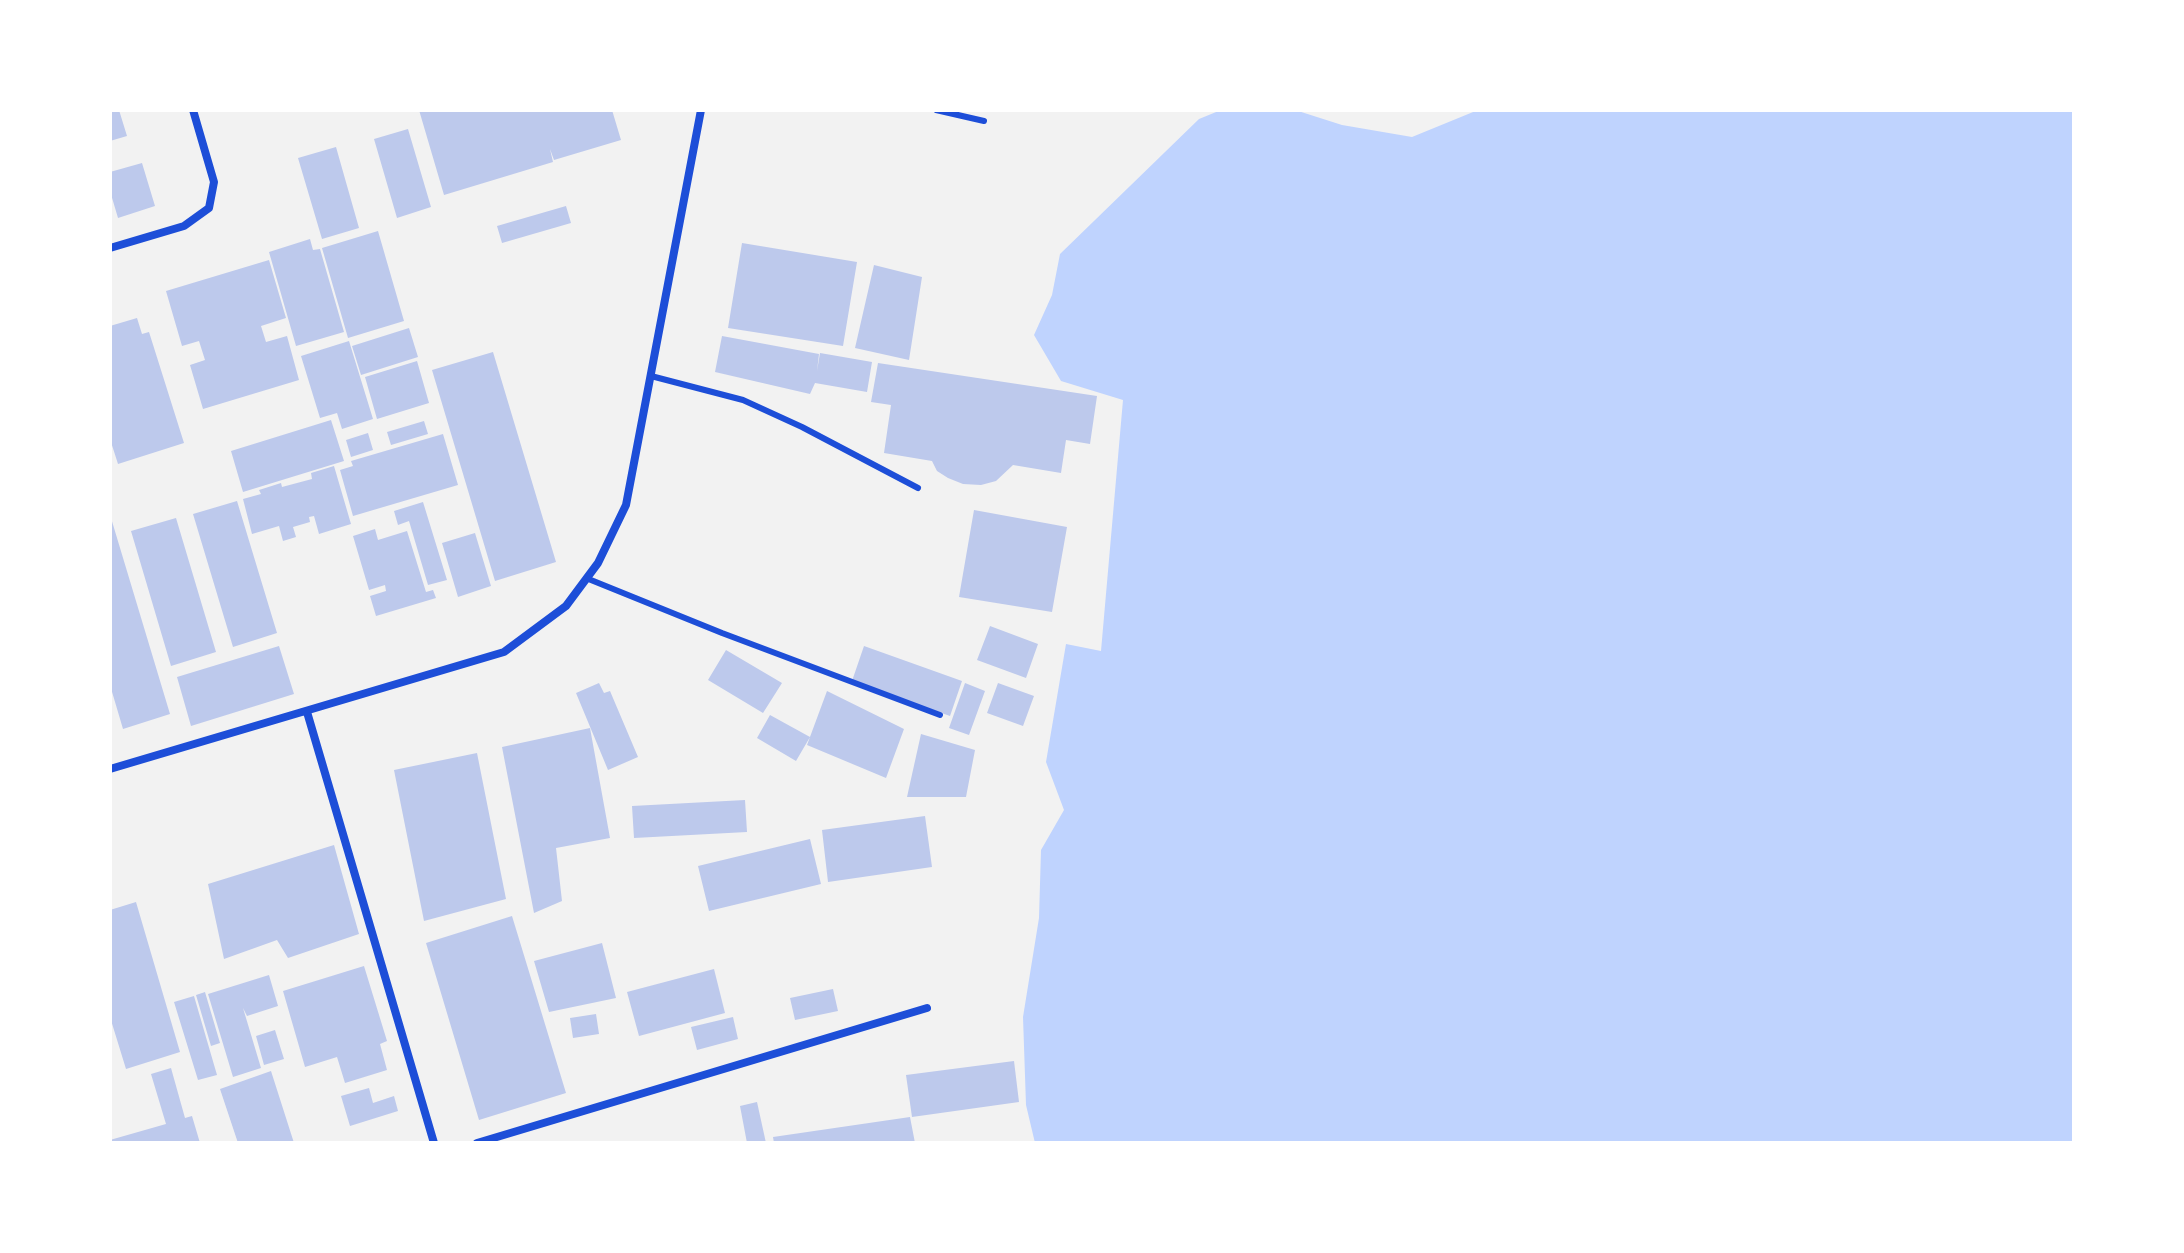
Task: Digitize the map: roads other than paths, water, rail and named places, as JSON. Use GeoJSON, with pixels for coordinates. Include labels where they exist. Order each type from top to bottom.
{"type":"FeatureCollection","features":[{"type":"Feature","properties":{"kind":"street"},"geometry":{"type":"LineString","coordinates":[[110,248],[184,226],[209,208],[214,182],[193,110]]}},
{"type":"Feature","properties":{"kind":"street"},"geometry":{"type":"LineString","coordinates":[[110,769],[504,652],[566,606],[598,563],[626,505],[701,110]]}},
{"type":"Feature","properties":{"kind":"street"},"geometry":{"type":"LineString","coordinates":[[307,712],[434,1143]]}},
{"type":"Feature","properties":{"kind":"street"},"geometry":{"type":"LineString","coordinates":[[477,1143],[927,1008]]}},
{"type":"Feature","properties":{"kind":"lane"},"geometry":{"type":"LineString","coordinates":[[936,110],[984,121]]}},
{"type":"Feature","properties":{"kind":"lane"},"geometry":{"type":"LineString","coordinates":[[651,376],[743,400],[918,488]]}},
{"type":"Feature","properties":{"kind":"lane"},"geometry":{"type":"LineString","coordinates":[[586,578],[940,715]]}},
{"type":"Feature","properties":{"kind":"water"},"geometry":{"type":"Polygon","coordinates":[[[1221,110],[1295,110],[1342,125],[1412,137],[1478,110],[2074,110],[2074,1143],[1035,1143],[1026,1105],[1023,1017],[1039,918],[1041,850],[1064,810],[1046,762],[1066,644],[1101,651],[1123,400],[1061,381],[1034,335],[1052,295],[1060,254],[1199,119],[1221,110]]]}}]}
